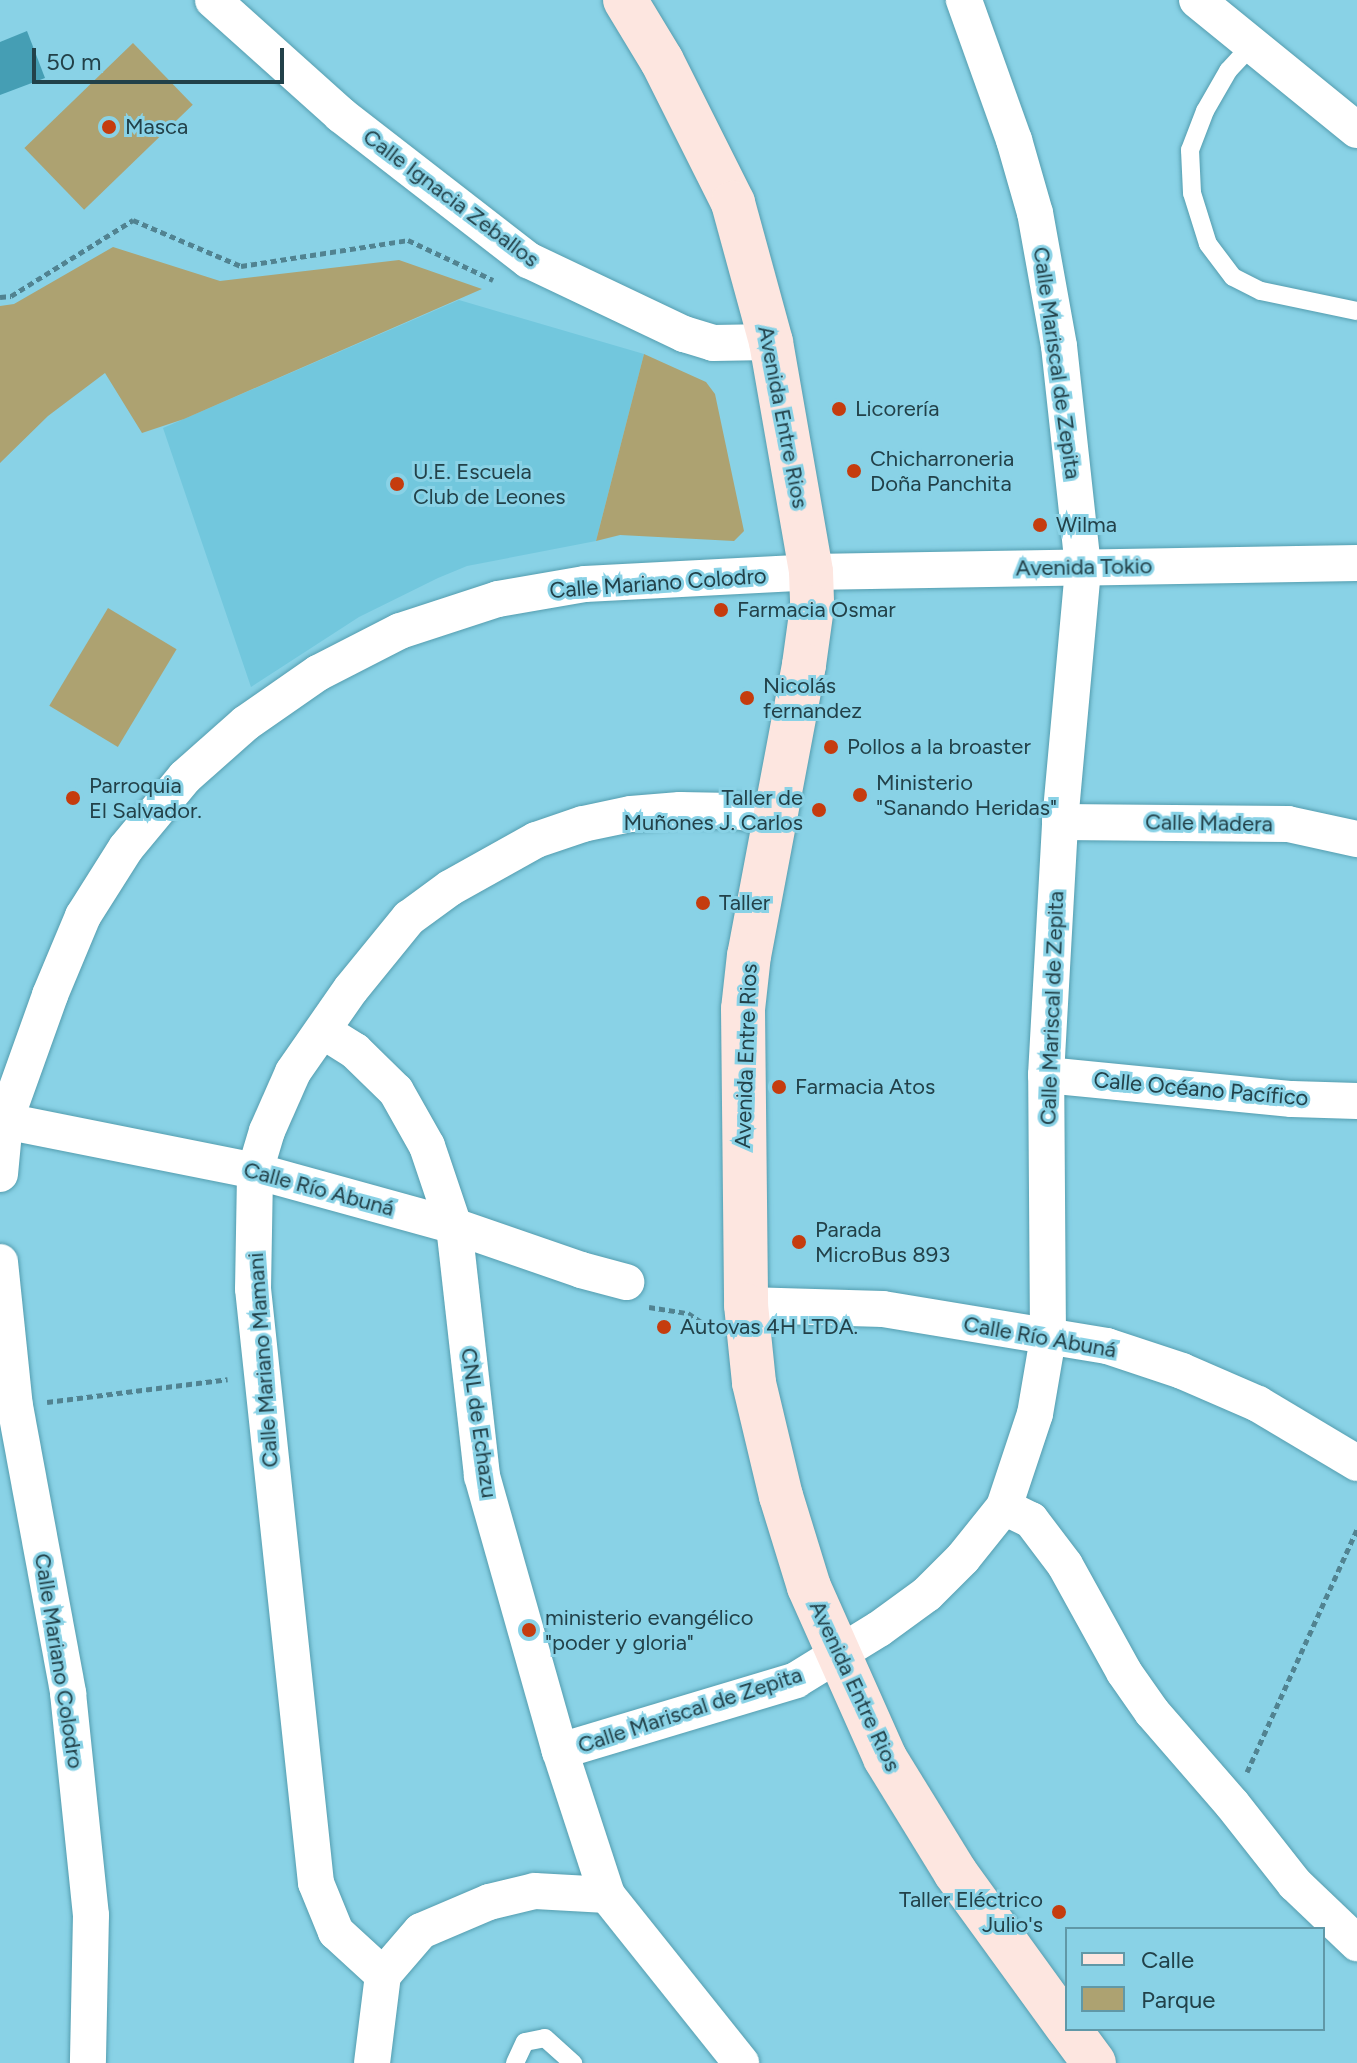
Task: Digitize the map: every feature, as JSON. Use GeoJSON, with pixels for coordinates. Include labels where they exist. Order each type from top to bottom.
{"type":"FeatureCollection","features":[{"type":"Feature","properties":{"kind":"main road","name":"Avenida Entre Rios"},"geometry":{"type":"LineString","coordinates":[[625,0],[662,61],[733,203],[771,342],[811,572],[812,607],[806,651],[749,955],[743,1009],[746,1305],[754,1383],[781,1496],[809,1587],[885,1758],[947,1860],[1065,2024]]}},
{"type":"Feature","properties":{"kind":"main road","name":"Avenida Entre Rios"},"geometry":{"type":"LineString","coordinates":[[1070,2031],[1094,2063]]}},
{"type":"Feature","properties":{"kind":"street","name":"Calle Ignacia Zeballos"},"geometry":{"type":"LineString","coordinates":[[213,0],[341,115],[528,260],[684,334],[713,343],[771,342]]}},
{"type":"Feature","properties":{"kind":"street","name":"Calle Mariscal de Zepita"},"geometry":{"type":"LineString","coordinates":[[560,1751],[796,1680],[927,1594],[963,1558],[1004,1507],[1035,1414],[1048,1338],[1046,1075],[1060,822],[1083,567],[1059,346],[1035,213],[1014,140],[964,0]]}},
{"type":"Feature","properties":{"kind":"street"},"geometry":{"type":"LineString","coordinates":[[1197,0],[1357,130]]}},
{"type":"Feature","properties":{"kind":"street","name":"Avenida Tokio"},"geometry":{"type":"LineString","coordinates":[[811,572],[1357,563]]}},
{"type":"Feature","properties":{"kind":"street","name":"Calle Mariano Colodro"},"geometry":{"type":"LineString","coordinates":[[0,1174],[5,1121],[50,995],[83,916],[126,848],[185,777],[246,723],[318,673],[400,631],[498,599],[585,584],[811,572]]}},
{"type":"Feature","properties":{"kind":"street","name":"Calle Mariano Mamani"},"geometry":{"type":"LineString","coordinates":[[383,1975],[336,1932],[316,1883],[253,1289],[255,1171],[293,1072],[377,954],[409,918],[450,888],[536,840],[583,824],[631,814],[734,811],[776,817]]}},
{"type":"Feature","properties":{"kind":"street","name":"Calle Madera"},"geometry":{"type":"LineString","coordinates":[[1060,822],[1288,824],[1357,839]]}},
{"type":"Feature","properties":{"kind":"street","name":"CNL de Echazu"},"geometry":{"type":"LineString","coordinates":[[323,1031],[355,1051],[396,1091],[427,1146],[454,1226],[482,1476],[560,1751],[607,1895]]}},
{"type":"Feature","properties":{"kind":"street","name":"Calle Océano Pacífico"},"geometry":{"type":"LineString","coordinates":[[1046,1075],[1292,1099],[1357,1101]]}},
{"type":"Feature","properties":{"kind":"street","name":"Calle Río Abuná"},"geometry":{"type":"LineString","coordinates":[[5,1121],[255,1171],[454,1226],[581,1270],[626,1282]]}},
{"type":"Feature","properties":{"kind":"street","name":"Calle Mariano Colodro"},"geometry":{"type":"LineString","coordinates":[[0,1262],[15,1406],[70,1709],[91,1915],[88,2063]]}},
{"type":"Feature","properties":{"kind":"street","name":"Calle Río Abuná"},"geometry":{"type":"LineString","coordinates":[[746,1305],[883,1309],[1107,1346],[1182,1371],[1258,1404],[1357,1463]]}},
{"type":"Feature","properties":{"kind":"street"},"geometry":{"type":"LineString","coordinates":[[1004,1507],[1031,1520],[1065,1565],[1124,1672],[1152,1712],[1232,1804],[1295,1884],[1357,1943]]}},
{"type":"Feature","properties":{"kind":"street"},"geometry":{"type":"LineString","coordinates":[[372,2063],[383,1975],[421,1931],[489,1902],[535,1891],[607,1895],[741,2063]]}},
{"type":"Feature","properties":{"kind":"lane"},"geometry":{"type":"LineString","coordinates":[[1252,45],[1228,71],[1205,111],[1190,150],[1192,193],[1208,244],[1233,277],[1261,291],[1357,311]]}},
{"type":"Feature","properties":{"kind":"lane"},"geometry":{"type":"LineString","coordinates":[[515,2063],[525,2042],[545,2038],[573,2063]]}},
{"type":"Feature","properties":{"kind":"path"},"geometry":{"type":"LineString","coordinates":[[0,297],[11,296],[133,220],[241,266],[408,240],[502,284]]}},
{"type":"Feature","properties":{"kind":"path"},"geometry":{"type":"LineString","coordinates":[[655,1308],[695,1315],[710,1328]]}},
{"type":"Feature","properties":{"kind":"path"},"geometry":{"type":"LineString","coordinates":[[15,1406],[261,1375]]}},
{"type":"Feature","properties":{"kind":"path"},"geometry":{"type":"LineString","coordinates":[[1232,1804],[1357,1529]]}},
{"type":"Feature","properties":{"kind":"shaded area","name":"U.E. Escuela Club de Leones"},"geometry":{"type":"Polygon","coordinates":[[[459,300],[644,354],[596,541],[467,566],[438,578],[359,617],[251,687],[163,428],[459,300]]]}},
{"type":"Feature","properties":{"kind":"green space","name":"Masca"},"geometry":{"type":"Polygon","coordinates":[[[133,43],[193,105],[84,210],[24,148],[133,43]]]}},
{"type":"Feature","properties":{"kind":"green space"},"geometry":{"type":"Polygon","coordinates":[[[113,247],[220,281],[399,260],[482,289],[184,419],[142,433],[105,373],[48,416],[0,463],[0,306],[14,304],[113,247]]]}},
{"type":"Feature","properties":{"kind":"green space"},"geometry":{"type":"Polygon","coordinates":[[[644,354],[706,382],[715,394],[744,531],[734,541],[620,535],[596,541],[644,354]]]}},
{"type":"Feature","properties":{"kind":"green space"},"geometry":{"type":"Polygon","coordinates":[[[108,608],[177,649],[118,747],[49,706],[108,608]]]}},
{"type":"Feature","properties":{"kind":"building"},"geometry":{"type":"Polygon","coordinates":[[[27,31],[45,78],[0,95],[0,42],[27,31]]]}},
{"type":"Feature","properties":{"kind":"place","name":"Masca"},"geometry":{"type":"Point","coordinates":[109,127]}},
{"type":"Feature","properties":{"kind":"place","name":"Licorería"},"geometry":{"type":"Point","coordinates":[839,409]}},
{"type":"Feature","properties":{"kind":"place","name":"Chicharroneria Doña Panchita"},"geometry":{"type":"Point","coordinates":[854,471]}},
{"type":"Feature","properties":{"kind":"place","name":"U.E. Escuela Club de Leones"},"geometry":{"type":"Point","coordinates":[397,484]}},
{"type":"Feature","properties":{"kind":"place","name":"Wilma"},"geometry":{"type":"Point","coordinates":[1040,525]}},
{"type":"Feature","properties":{"kind":"place","name":"Farmacia Osmar"},"geometry":{"type":"Point","coordinates":[721,610]}},
{"type":"Feature","properties":{"kind":"place","name":"Nicolás fernandez"},"geometry":{"type":"Point","coordinates":[747,698]}},
{"type":"Feature","properties":{"kind":"place","name":"Pollos a la broaster"},"geometry":{"type":"Point","coordinates":[831,747]}},
{"type":"Feature","properties":{"kind":"place","name":"Ministerio \"Sanando Heridas\""},"geometry":{"type":"Point","coordinates":[860,795]}},
{"type":"Feature","properties":{"kind":"place","name":"Parroquia El Salvador."},"geometry":{"type":"Point","coordinates":[73,798]}},
{"type":"Feature","properties":{"kind":"place","name":"Taller de Muñones J. Carlos"},"geometry":{"type":"Point","coordinates":[819,810]}},
{"type":"Feature","properties":{"kind":"place","name":"Taller"},"geometry":{"type":"Point","coordinates":[703,903]}},
{"type":"Feature","properties":{"kind":"place","name":"Farmacia Atos"},"geometry":{"type":"Point","coordinates":[779,1087]}},
{"type":"Feature","properties":{"kind":"place","name":"Parada MicroBus 893"},"geometry":{"type":"Point","coordinates":[799,1242]}},
{"type":"Feature","properties":{"kind":"place","name":"Autovas 4H LTDA."},"geometry":{"type":"Point","coordinates":[664,1327]}},
{"type":"Feature","properties":{"kind":"place","name":"ministerio evangélico \"poder y gloria\""},"geometry":{"type":"Point","coordinates":[529,1630]}},
{"type":"Feature","properties":{"kind":"place","name":"Taller Eléctrico Julio's"},"geometry":{"type":"Point","coordinates":[1059,1912]}}]}
